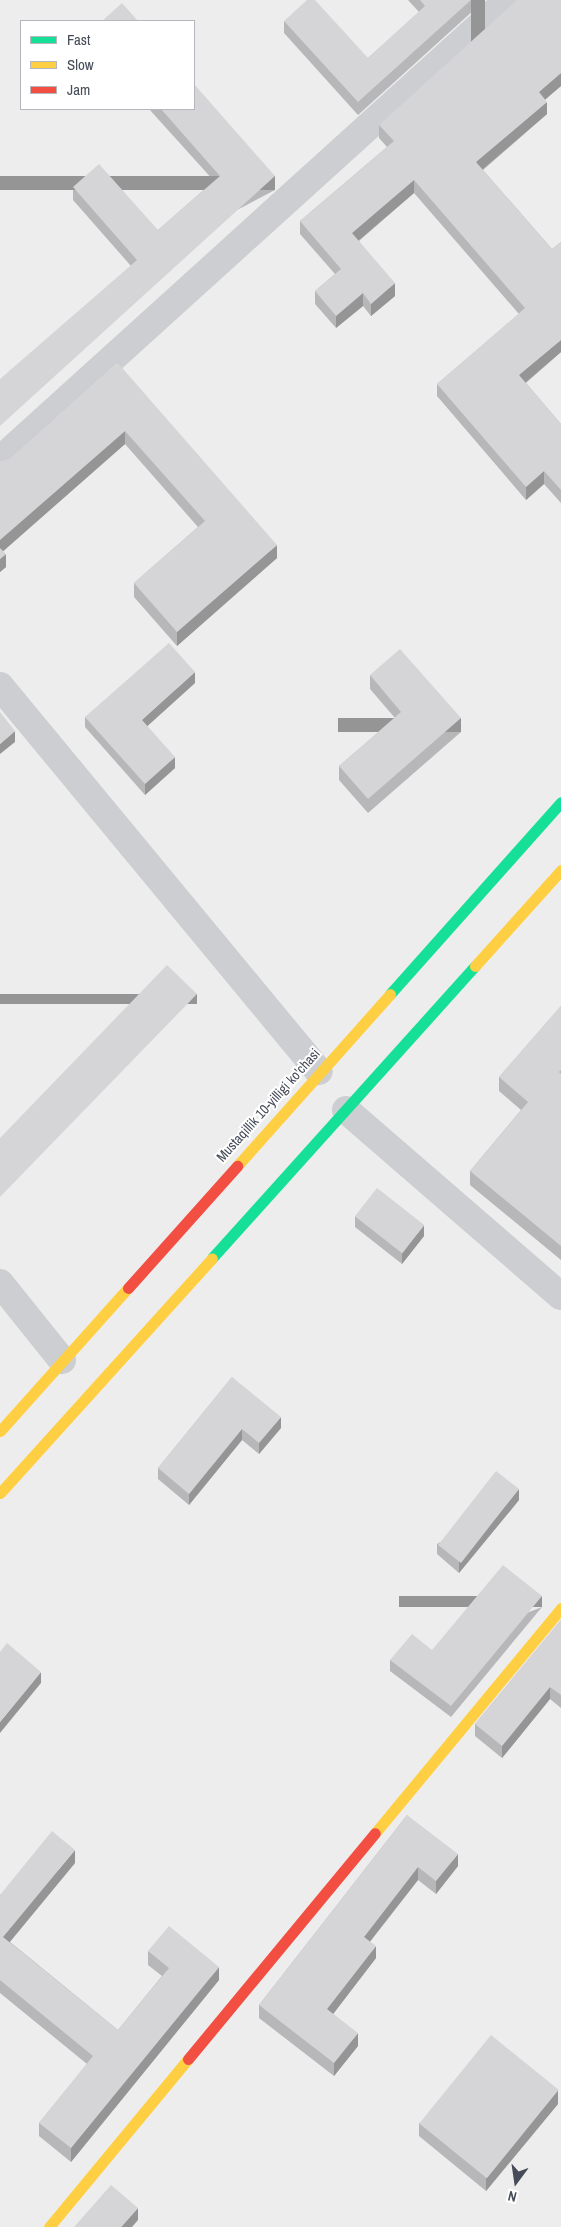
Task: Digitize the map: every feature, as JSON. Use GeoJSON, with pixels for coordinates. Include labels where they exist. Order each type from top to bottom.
{"type":"FeatureCollection","features":[{"type":"Feature","properties":{"kind":"main road","name":"Mustaqillik 10-yilligi ko'chasi"},"geometry":{"type":"LineString","coordinates":[[0,1431],[318,1071],[561,802]]}},
{"type":"Feature","properties":{"kind":"main road"},"geometry":{"type":"LineString","coordinates":[[0,1493],[561,870]]}},
{"type":"Feature","properties":{"kind":"main road"},"geometry":{"type":"LineString","coordinates":[[50,2227],[561,1608]]}},
{"type":"Feature","properties":{"kind":"street"},"geometry":{"type":"LineString","coordinates":[[0,460],[508,0]]}},
{"type":"Feature","properties":{"kind":"street"},"geometry":{"type":"LineString","coordinates":[[0,686],[318,1071]]}},
{"type":"Feature","properties":{"kind":"street"},"geometry":{"type":"LineString","coordinates":[[346,1110],[561,1296]]}},
{"type":"Feature","properties":{"kind":"street"},"geometry":{"type":"LineString","coordinates":[[0,1283],[62,1360]]}},
{"type":"Feature","properties":{"kind":"building"},"geometry":{"type":"Polygon","coordinates":[[[307,0],[315,0],[368,58],[425,6],[420,0],[471,0],[358,102],[284,21],[307,0]]]}},
{"type":"Feature","properties":{"kind":"building"},"geometry":{"type":"Polygon","coordinates":[[[517,0],[561,0],[561,73],[539,92],[547,102],[476,162],[552,249],[561,242],[561,340],[519,375],[561,424],[561,490],[544,471],[526,487],[437,384],[525,308],[414,180],[352,233],[395,283],[371,304],[363,293],[336,316],[315,291],[341,269],[300,221],[394,141],[379,125],[517,0]]]}},
{"type":"Feature","properties":{"kind":"building"},"geometry":{"type":"Polygon","coordinates":[[[122,3],[137,20],[103,20],[122,3]]]}},
{"type":"Feature","properties":{"kind":"building"},"geometry":{"type":"Polygon","coordinates":[[[195,85],[275,176],[0,426],[0,379],[137,260],[73,187],[99,164],[158,230],[220,176],[162,110],[195,110],[195,85]]]}},
{"type":"Feature","properties":{"kind":"building"},"geometry":{"type":"Polygon","coordinates":[[[117,362],[277,545],[177,632],[134,583],[205,521],[125,431],[0,540],[0,461],[10,458],[117,362]]]}},
{"type":"Feature","properties":{"kind":"building"},"geometry":{"type":"Polygon","coordinates":[[[0,548],[6,554],[0,559],[0,548]]]}},
{"type":"Feature","properties":{"kind":"building"},"geometry":{"type":"Polygon","coordinates":[[[169,643],[195,672],[142,720],[175,757],[145,784],[85,717],[169,643]]]}},
{"type":"Feature","properties":{"kind":"building"},"geometry":{"type":"Polygon","coordinates":[[[400,649],[461,718],[368,799],[339,766],[401,712],[370,675],[400,649]]]}},
{"type":"Feature","properties":{"kind":"building"},"geometry":{"type":"Polygon","coordinates":[[[0,712],[15,731],[0,744],[0,712]]]}},
{"type":"Feature","properties":{"kind":"building"},"geometry":{"type":"Polygon","coordinates":[[[167,965],[197,994],[0,1197],[0,1138],[167,965]]]}},
{"type":"Feature","properties":{"kind":"building"},"geometry":{"type":"Polygon","coordinates":[[[561,1006],[561,1070],[559,1072],[561,1074],[561,1246],[470,1171],[528,1102],[499,1077],[561,1006]]]}},
{"type":"Feature","properties":{"kind":"building"},"geometry":{"type":"Polygon","coordinates":[[[377,1188],[424,1225],[402,1253],[355,1216],[377,1188]]]}},
{"type":"Feature","properties":{"kind":"building"},"geometry":{"type":"Polygon","coordinates":[[[232,1377],[281,1417],[259,1443],[242,1429],[189,1494],[158,1468],[232,1377]]]}},
{"type":"Feature","properties":{"kind":"building"},"geometry":{"type":"Polygon","coordinates":[[[496,1471],[519,1489],[461,1563],[438,1545],[496,1471]]]}},
{"type":"Feature","properties":{"kind":"building"},"geometry":{"type":"Polygon","coordinates":[[[503,1565],[542,1596],[451,1706],[390,1660],[412,1634],[432,1650],[503,1565]]]}},
{"type":"Feature","properties":{"kind":"building"},"geometry":{"type":"Polygon","coordinates":[[[561,1620],[561,1695],[550,1687],[502,1746],[475,1724],[561,1620]]]}},
{"type":"Feature","properties":{"kind":"building"},"geometry":{"type":"Polygon","coordinates":[[[7,1643],[41,1672],[0,1722],[0,1652],[7,1643]]]}},
{"type":"Feature","properties":{"kind":"building"},"geometry":{"type":"Polygon","coordinates":[[[407,1815],[458,1854],[436,1881],[418,1867],[364,1937],[376,1946],[327,2009],[358,2033],[334,2063],[259,2005],[407,1815]]]}},
{"type":"Feature","properties":{"kind":"building"},"geometry":{"type":"Polygon","coordinates":[[[52,1831],[75,1850],[3,1937],[118,2030],[169,1968],[148,1951],[169,1926],[219,1967],[71,2148],[39,2123],[93,2056],[0,1980],[0,1895],[52,1831]]]}},
{"type":"Feature","properties":{"kind":"building"},"geometry":{"type":"Polygon","coordinates":[[[491,2035],[559,2090],[487,2178],[419,2124],[491,2035]]]}},
{"type":"Feature","properties":{"kind":"building"},"geometry":{"type":"Polygon","coordinates":[[[111,2185],[138,2208],[121,2227],[74,2227],[111,2185]]]}},
{"type":"Feature","properties":{"kind":"traffic: fast"},"geometry":{"type":"LineString","coordinates":[[390,994],[561,802]]}},
{"type":"Feature","properties":{"kind":"traffic: fast"},"geometry":{"type":"LineString","coordinates":[[212,1258],[475,966]]}},
{"type":"Feature","properties":{"kind":"traffic: slow"},"geometry":{"type":"LineString","coordinates":[[475,966],[561,870]]}},
{"type":"Feature","properties":{"kind":"traffic: slow"},"geometry":{"type":"LineString","coordinates":[[237,1166],[390,994]]}},
{"type":"Feature","properties":{"kind":"traffic: slow"},"geometry":{"type":"LineString","coordinates":[[0,1493],[212,1258]]}},
{"type":"Feature","properties":{"kind":"traffic: slow"},"geometry":{"type":"LineString","coordinates":[[0,1431],[128,1288]]}},
{"type":"Feature","properties":{"kind":"traffic: slow"},"geometry":{"type":"LineString","coordinates":[[375,1833],[561,1608]]}},
{"type":"Feature","properties":{"kind":"traffic: slow"},"geometry":{"type":"LineString","coordinates":[[49,2227],[188,2059]]}},
{"type":"Feature","properties":{"kind":"traffic: jam"},"geometry":{"type":"LineString","coordinates":[[128,1288],[237,1166]]}},
{"type":"Feature","properties":{"kind":"traffic: jam"},"geometry":{"type":"LineString","coordinates":[[188,2059],[375,1833]]}}]}
